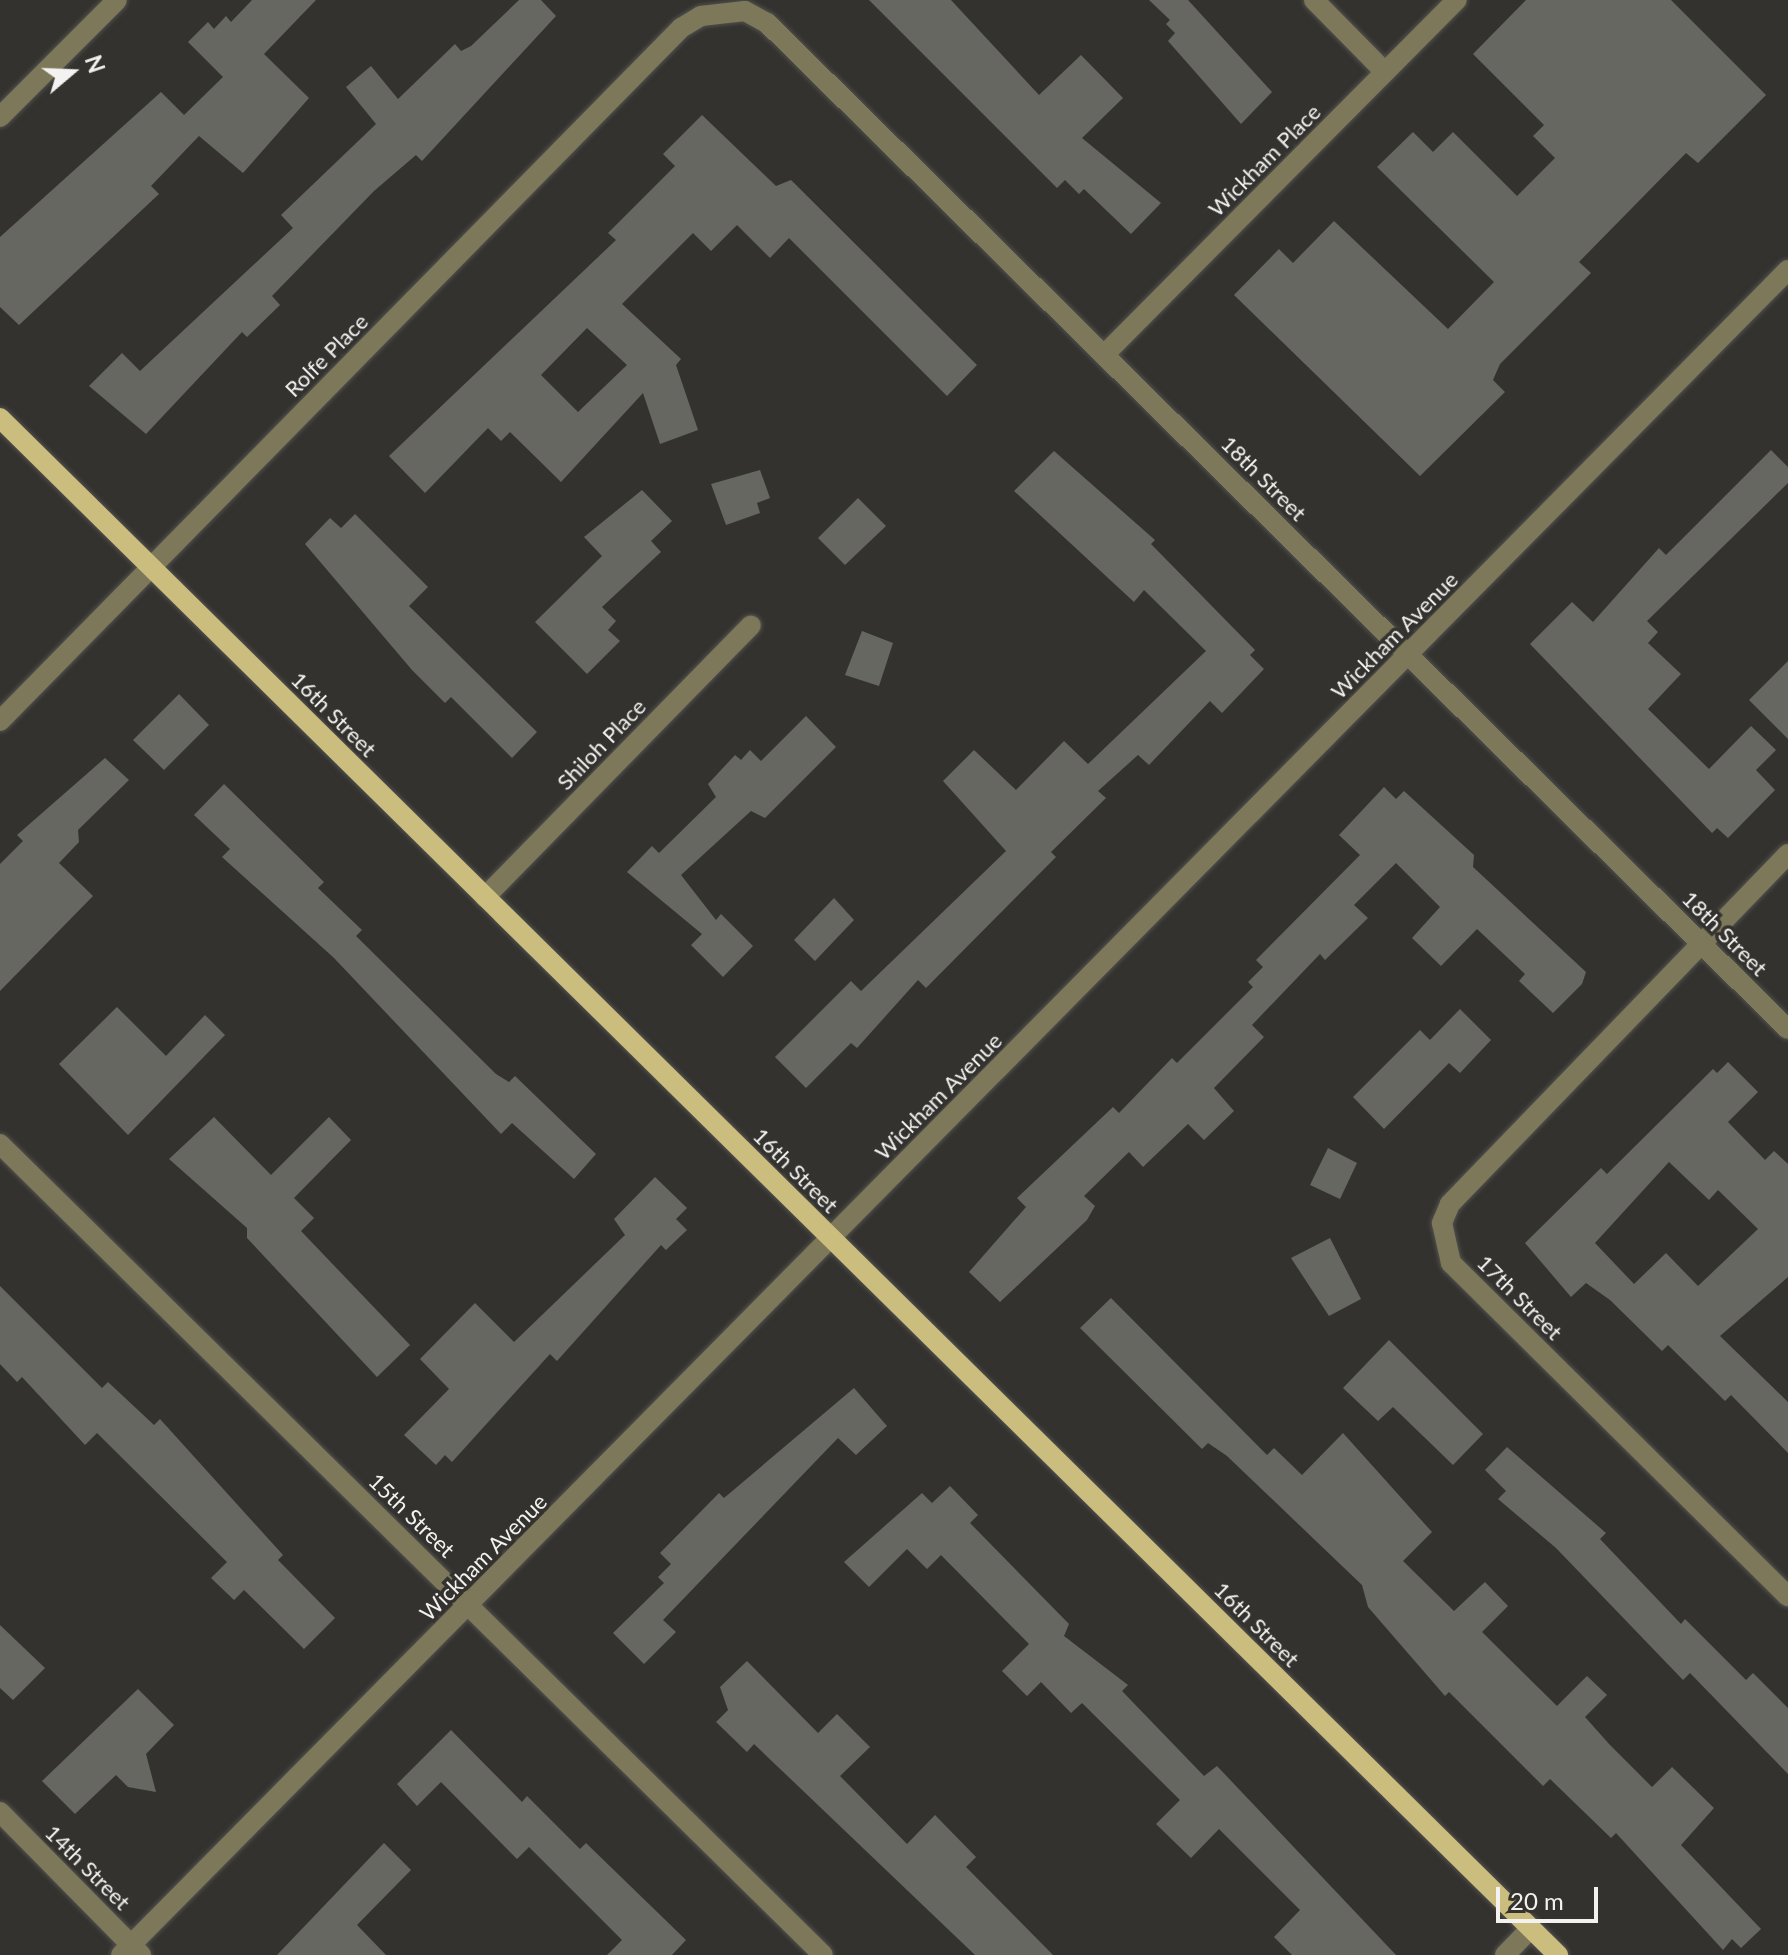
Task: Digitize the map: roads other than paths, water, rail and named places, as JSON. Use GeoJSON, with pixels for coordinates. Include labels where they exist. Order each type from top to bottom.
{"type":"FeatureCollection","features":[{"type":"Feature","properties":{"kind":"main road","name":"16th Street"},"geometry":{"type":"LineString","coordinates":[[0,418],[1558,1955]]}},
{"type":"Feature","properties":{"kind":"street"},"geometry":{"type":"LineString","coordinates":[[0,117],[117,0]]}},
{"type":"Feature","properties":{"kind":"street"},"geometry":{"type":"LineString","coordinates":[[1314,0],[1385,72]]}},
{"type":"Feature","properties":{"kind":"street","name":"Wickham Place"},"geometry":{"type":"LineString","coordinates":[[1105,354],[1457,0]]}},
{"type":"Feature","properties":{"kind":"street","name":"18th Street"},"geometry":{"type":"LineString","coordinates":[[687,25],[723,11],[767,23],[1788,1029]]}},
{"type":"Feature","properties":{"kind":"street","name":"Rolfe Place"},"geometry":{"type":"LineString","coordinates":[[0,721],[687,25]]}},
{"type":"Feature","properties":{"kind":"street","name":"Wickham Avenue"},"geometry":{"type":"LineString","coordinates":[[131,1952],[469,1605],[1788,270]]}},
{"type":"Feature","properties":{"kind":"street","name":"Shiloh Place"},"geometry":{"type":"LineString","coordinates":[[485,897],[751,625]]}},
{"type":"Feature","properties":{"kind":"street","name":"17th Street"},"geometry":{"type":"LineString","coordinates":[[1788,854],[1450,1204],[1443,1244],[1451,1263],[1788,1597]]}},
{"type":"Feature","properties":{"kind":"street","name":"15th Street"},"geometry":{"type":"LineString","coordinates":[[0,1144],[823,1955]]}},
{"type":"Feature","properties":{"kind":"street","name":"14th Street"},"geometry":{"type":"LineString","coordinates":[[0,1812],[131,1952]]}},
{"type":"Feature","properties":{"kind":"street"},"geometry":{"type":"LineString","coordinates":[[1505,1955],[1531,1928]]}}]}
